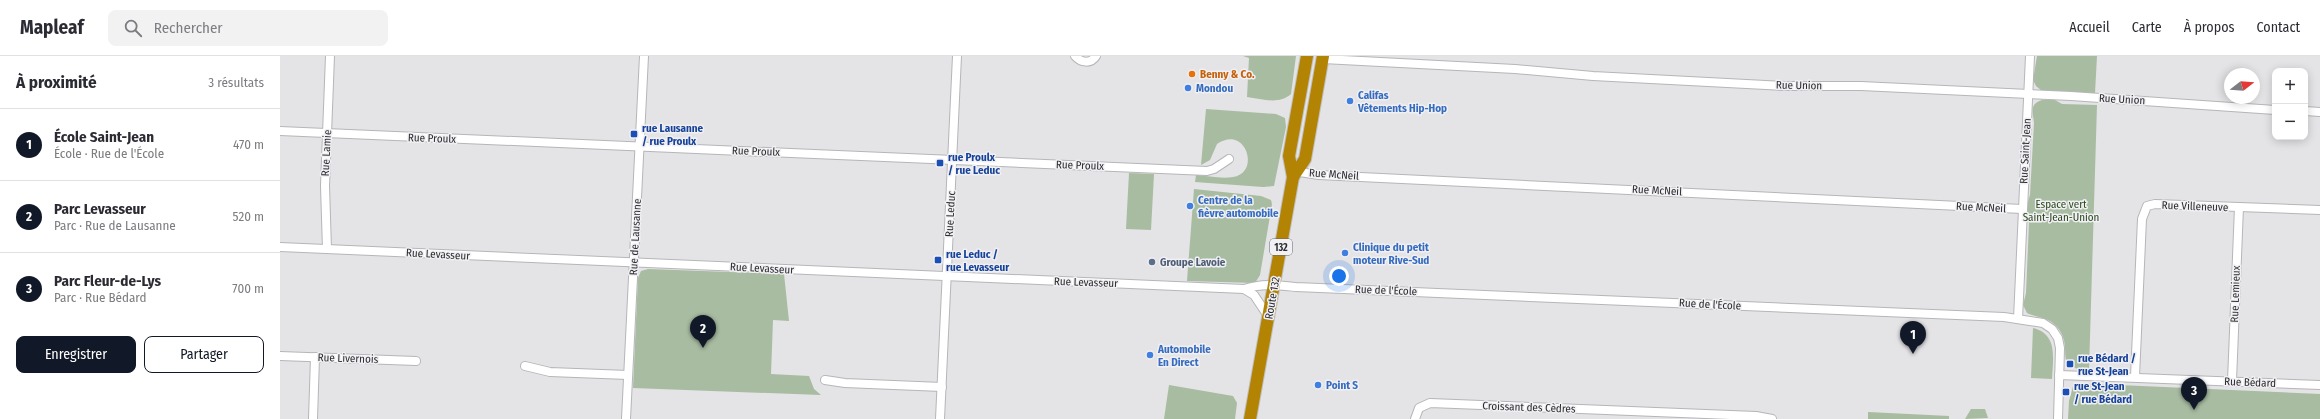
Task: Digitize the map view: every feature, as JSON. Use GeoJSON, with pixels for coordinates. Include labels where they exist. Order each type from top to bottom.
{"type":"FeatureCollection","features":[{"type":"Feature","properties":{"kind":"highway","name":"Route 132"},"geometry":{"type":"LineString","coordinates":[[1294,173],[1289,156],[1307,56]]}},
{"type":"Feature","properties":{"kind":"highway","name":"Route 132"},"geometry":{"type":"LineString","coordinates":[[1250,419],[1294,173],[1304,159],[1323,57]]}},
{"type":"Feature","properties":{"kind":"street","name":"Rue Lamie"},"geometry":{"type":"LineString","coordinates":[[328,249],[324,198],[330,56]]}},
{"type":"Feature","properties":{"kind":"street","name":"Rue de Lausanne"},"geometry":{"type":"LineString","coordinates":[[626,419],[644,56]]}},
{"type":"Feature","properties":{"kind":"street","name":"Rue Leduc"},"geometry":{"type":"LineString","coordinates":[[940,419],[948,276],[957,56]]}},
{"type":"Feature","properties":{"kind":"street"},"geometry":{"type":"LineString","coordinates":[[1075,56],[1082,62],[1093,60],[1096,56]]}},
{"type":"Feature","properties":{"kind":"street","name":"Rue Saint-Jean"},"geometry":{"type":"LineString","coordinates":[[2018,318],[2030,56]]}},
{"type":"Feature","properties":{"kind":"street","name":"Rue Union"},"geometry":{"type":"LineString","coordinates":[[1323,57],[1766,85],[1864,86],[2154,101],[2272,110]]}},
{"type":"Feature","properties":{"kind":"street"},"geometry":{"type":"LineString","coordinates":[[2308,111],[2320,112]]}},
{"type":"Feature","properties":{"kind":"street","name":"Rue Proulx"},"geometry":{"type":"LineString","coordinates":[[280,131],[1207,171],[1214,169],[1229,159]]}},
{"type":"Feature","properties":{"kind":"street","name":"Rue McNeil"},"geometry":{"type":"LineString","coordinates":[[1294,173],[2022,209]]}},
{"type":"Feature","properties":{"kind":"street","name":"Rue Villeneuve"},"geometry":{"type":"LineString","coordinates":[[2135,377],[2142,219],[2144,209],[2150,204],[2155,204],[2320,210]]}},
{"type":"Feature","properties":{"kind":"street","name":"Rue Lemieux"},"geometry":{"type":"LineString","coordinates":[[2232,381],[2239,207]]}},
{"type":"Feature","properties":{"kind":"street","name":"Rue Levasseur"},"geometry":{"type":"LineString","coordinates":[[280,247],[1244,289],[1259,285],[1274,284]]}},
{"type":"Feature","properties":{"kind":"street","name":"Rue de l'École"},"geometry":{"type":"LineString","coordinates":[[1274,284],[1296,287],[2018,318],[2043,323],[2055,333],[2060,344],[2058,419]]}},
{"type":"Feature","properties":{"kind":"street"},"geometry":{"type":"LineString","coordinates":[[1244,289],[1254,295],[1268,316]]}},
{"type":"Feature","properties":{"kind":"street","name":"Rue Livernois"},"geometry":{"type":"LineString","coordinates":[[280,356],[416,361]]}},
{"type":"Feature","properties":{"kind":"street"},"geometry":{"type":"LineString","coordinates":[[313,419],[315,357]]}},
{"type":"Feature","properties":{"kind":"street"},"geometry":{"type":"LineString","coordinates":[[526,366],[550,372],[628,375]]}},
{"type":"Feature","properties":{"kind":"street","name":"Rue Bédard"},"geometry":{"type":"LineString","coordinates":[[2059,375],[2320,385]]}},
{"type":"Feature","properties":{"kind":"street"},"geometry":{"type":"LineString","coordinates":[[825,380],[845,383],[942,387]]}},
{"type":"Feature","properties":{"kind":"street","name":"Croissant des Cèdres"},"geometry":{"type":"LineString","coordinates":[[1415,419],[1419,408],[1430,403],[1748,416],[1772,419]]}},
{"type":"Feature","properties":{"kind":"green space"},"geometry":{"type":"Polygon","coordinates":[[[1243,56],[1296,56],[1291,94],[1276,100],[1264,100],[1247,97],[1249,58],[1243,56]]]}},
{"type":"Feature","properties":{"kind":"green space"},"geometry":{"type":"Polygon","coordinates":[[[2037,56],[2097,56],[2095,93],[2042,91],[2036,86],[2033,80],[2037,56]]]}},
{"type":"Feature","properties":{"kind":"green space","name":"Espace vert Saint-Jean-Union"},"geometry":{"type":"Polygon","coordinates":[[[2042,100],[2055,100],[2062,104],[2097,105],[2089,370],[2070,366],[2067,361],[2065,343],[2057,327],[2047,319],[2027,313],[2023,305],[2026,293],[2029,223],[2027,209],[2030,195],[2034,123],[2033,106],[2042,100]]]}},
{"type":"Feature","properties":{"kind":"green space"},"geometry":{"type":"Polygon","coordinates":[[[1206,109],[1276,114],[1285,118],[1286,127],[1274,186],[1263,187],[1195,182],[1196,175],[1224,178],[1242,174],[1248,160],[1242,145],[1236,140],[1227,140],[1217,144],[1210,160],[1201,165],[1206,109]]]}},
{"type":"Feature","properties":{"kind":"green space"},"geometry":{"type":"Polygon","coordinates":[[[1129,173],[1154,174],[1151,230],[1126,229],[1129,173]]]}},
{"type":"Feature","properties":{"kind":"green space"},"geometry":{"type":"Polygon","coordinates":[[[1194,189],[1261,196],[1271,200],[1272,204],[1260,275],[1255,283],[1187,281],[1194,189]]]}},
{"type":"Feature","properties":{"kind":"green space"},"geometry":{"type":"Polygon","coordinates":[[[648,269],[784,274],[789,321],[773,320],[771,374],[809,376],[814,389],[821,395],[633,388],[638,278],[641,271],[648,269]]]}},
{"type":"Feature","properties":{"kind":"green space"},"geometry":{"type":"Polygon","coordinates":[[[2033,328],[2041,331],[2050,341],[2053,355],[2052,379],[2031,378],[2033,328]]]}},
{"type":"Feature","properties":{"kind":"green space"},"geometry":{"type":"Polygon","coordinates":[[[2074,383],[2320,394],[2320,419],[2068,419],[2069,401],[2074,383]]]}},
{"type":"Feature","properties":{"kind":"green space"},"geometry":{"type":"Polygon","coordinates":[[[1169,385],[1233,396],[1237,403],[1235,419],[1164,419],[1169,385]]]}},
{"type":"Feature","properties":{"kind":"green space"},"geometry":{"type":"Polygon","coordinates":[[[1971,409],[1985,409],[1988,418],[1965,419],[1971,409]]]}},
{"type":"Feature","properties":{"kind":"green space"},"geometry":{"type":"Polygon","coordinates":[[[1868,412],[1949,416],[1949,419],[1868,419],[1868,412]]]}},
{"type":"Feature","properties":{"kind":"place","name":"Benny & Co."},"geometry":{"type":"Point","coordinates":[1192,74]}},
{"type":"Feature","properties":{"kind":"place","name":"Mondou"},"geometry":{"type":"Point","coordinates":[1188,88]}},
{"type":"Feature","properties":{"kind":"place","name":"Califas Vêtements Hip-Hop"},"geometry":{"type":"Point","coordinates":[1350,101]}},
{"type":"Feature","properties":{"kind":"place","name":"rue Lausanne / rue Proulx"},"geometry":{"type":"Point","coordinates":[634,134]}},
{"type":"Feature","properties":{"kind":"place","name":"rue Proulx / rue Leduc"},"geometry":{"type":"Point","coordinates":[940,163]}},
{"type":"Feature","properties":{"kind":"place","name":"Centre de la fièvre automobile"},"geometry":{"type":"Point","coordinates":[1190,206]}},
{"type":"Feature","properties":{"kind":"place","name":"Clinique du petit moteur Rive-Sud"},"geometry":{"type":"Point","coordinates":[1345,253]}},
{"type":"Feature","properties":{"kind":"place","name":"rue Leduc / rue Levasseur"},"geometry":{"type":"Point","coordinates":[938,260]}},
{"type":"Feature","properties":{"kind":"place","name":"Groupe Lavoie"},"geometry":{"type":"Point","coordinates":[1152,262]}},
{"type":"Feature","properties":{"kind":"place","name":"Parc Levasseur"},"geometry":{"type":"Point","coordinates":[703,348]}},
{"type":"Feature","properties":{"kind":"place","name":"École Saint-Jean"},"geometry":{"type":"Point","coordinates":[1913,354]}},
{"type":"Feature","properties":{"kind":"place","name":"Automobile En Direct"},"geometry":{"type":"Point","coordinates":[1150,355]}},
{"type":"Feature","properties":{"kind":"place","name":"rue Bédard / rue St-Jean"},"geometry":{"type":"Point","coordinates":[2070,364]}},
{"type":"Feature","properties":{"kind":"place","name":"Point S"},"geometry":{"type":"Point","coordinates":[1318,385]}},
{"type":"Feature","properties":{"kind":"place","name":"rue St-Jean / rue Bédard"},"geometry":{"type":"Point","coordinates":[2066,392]}},
{"type":"Feature","properties":{"kind":"place","name":"Parc Fleur-de-Lys"},"geometry":{"type":"Point","coordinates":[2194,410]}}]}
